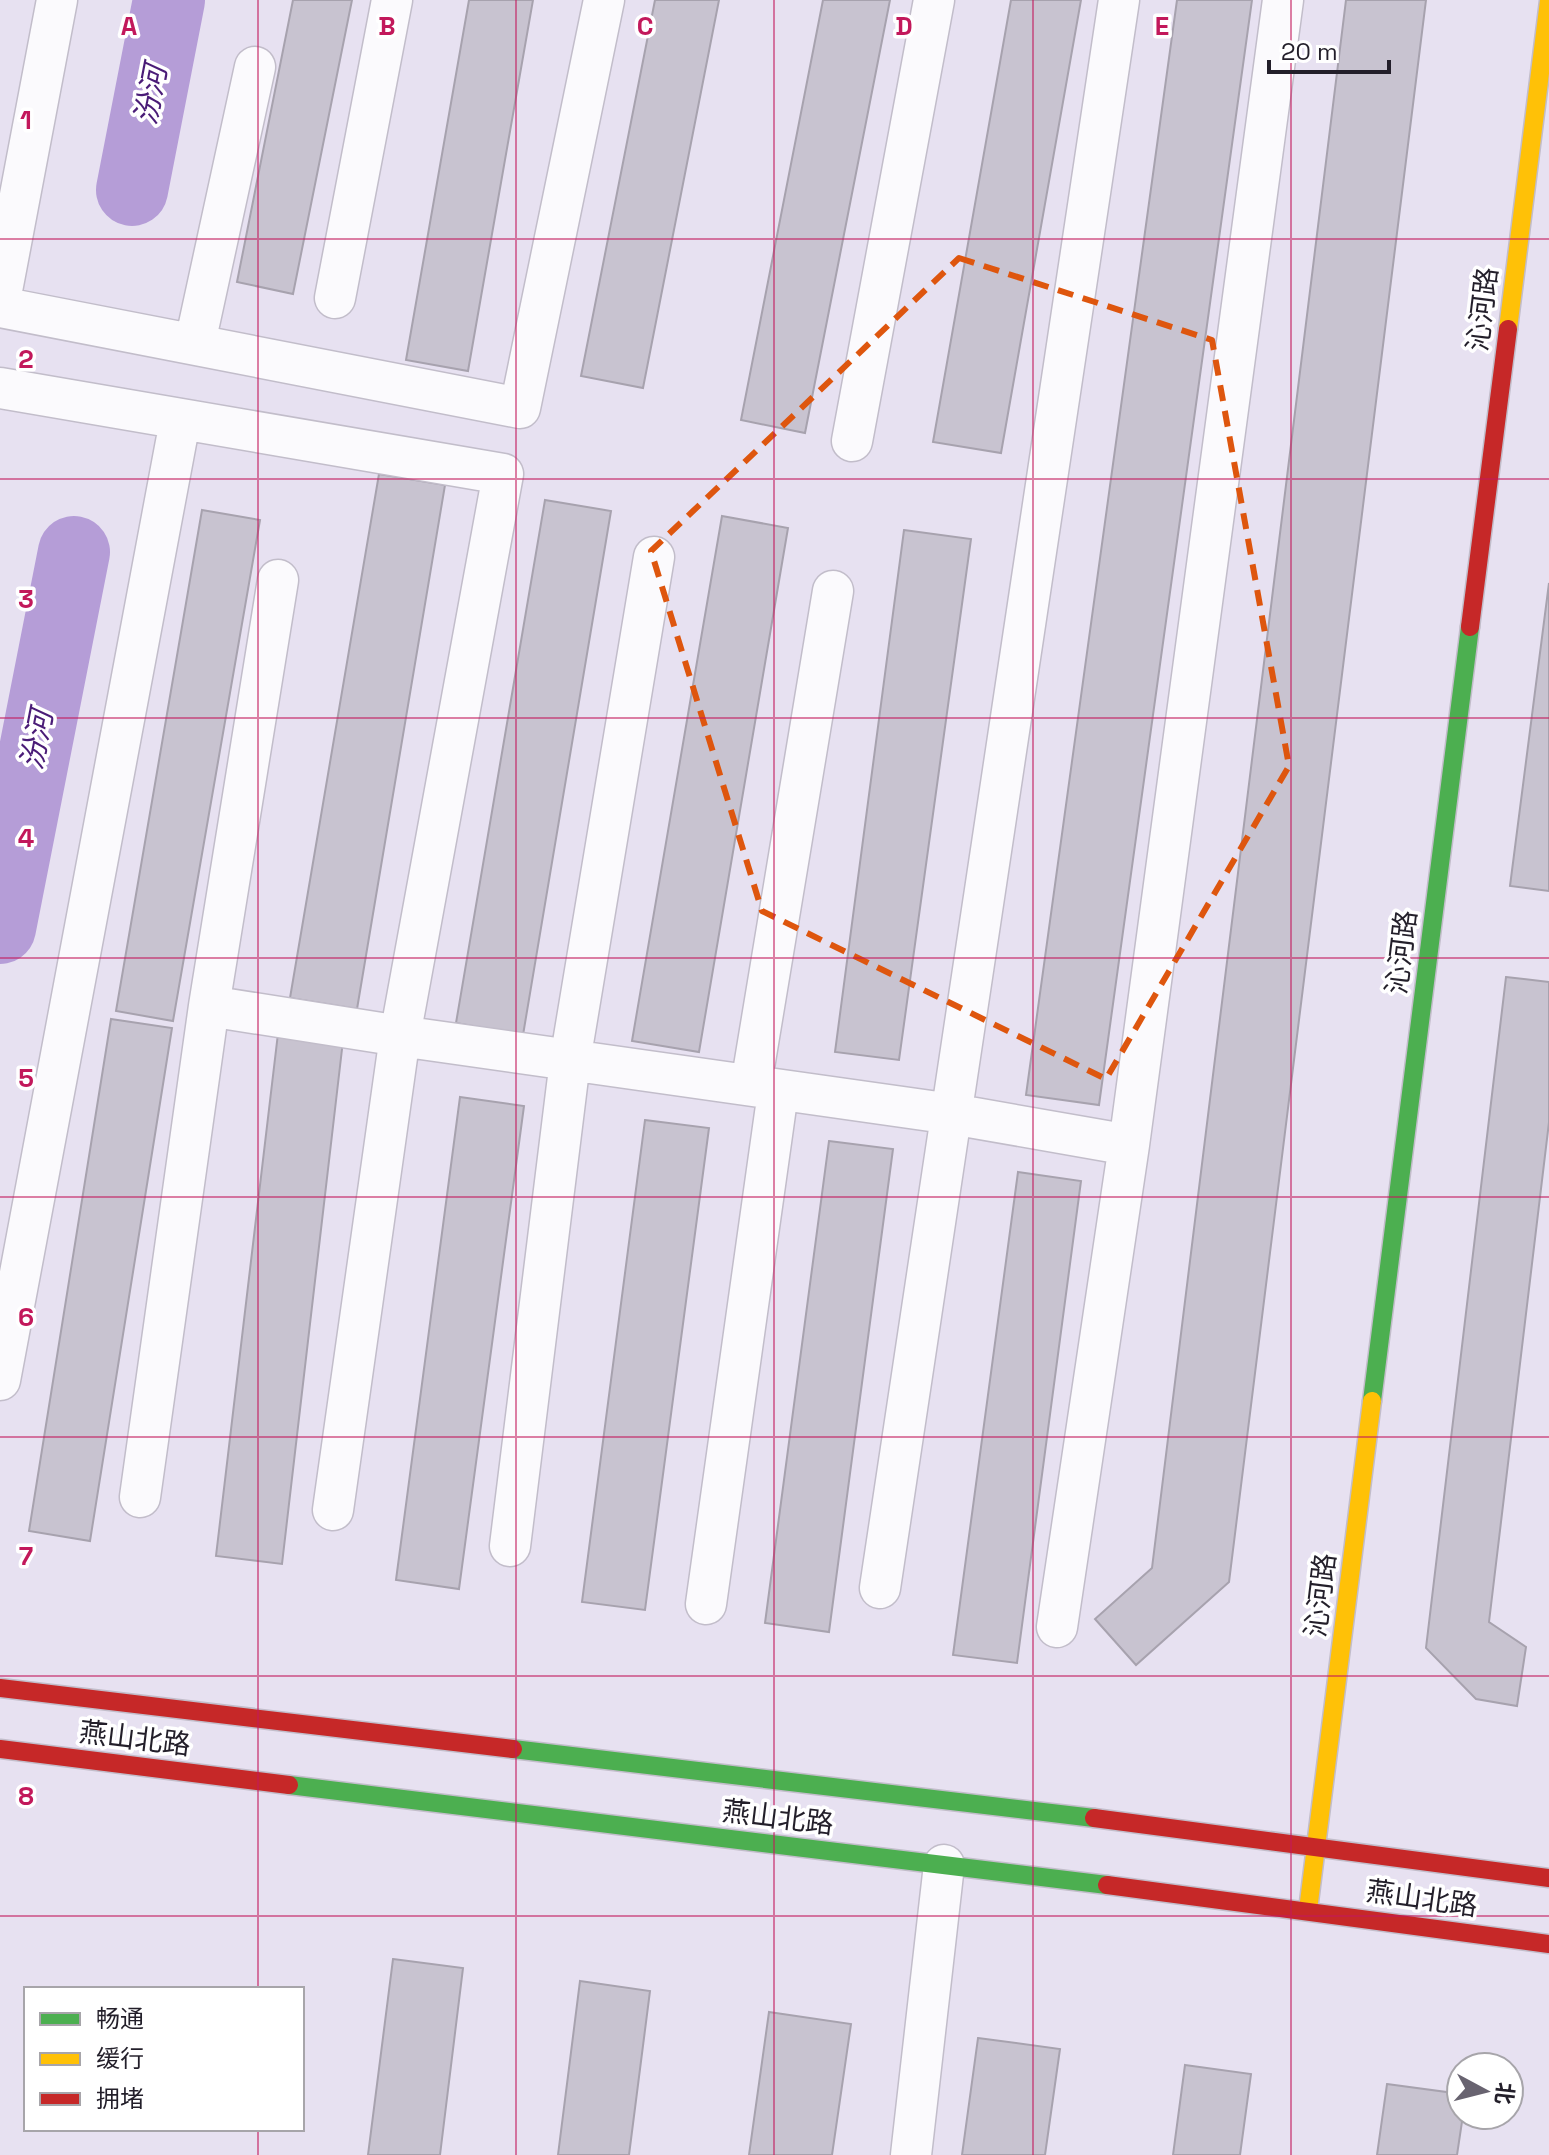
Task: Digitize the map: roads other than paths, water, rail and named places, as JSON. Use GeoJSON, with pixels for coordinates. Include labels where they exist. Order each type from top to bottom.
{"type":"FeatureCollection","features":[{"type":"Feature","properties":{"kind":"street"},"geometry":{"type":"LineString","coordinates":[[0,301],[57,0]]}},
{"type":"Feature","properties":{"kind":"street"},"geometry":{"type":"LineString","coordinates":[[335,298],[392,0]]}},
{"type":"Feature","properties":{"kind":"street"},"geometry":{"type":"LineString","coordinates":[[0,307],[520,408],[604,0]]}},
{"type":"Feature","properties":{"kind":"street"},"geometry":{"type":"LineString","coordinates":[[852,441],[934,0]]}},
{"type":"Feature","properties":{"kind":"street"},"geometry":{"type":"LineString","coordinates":[[880,1588],[1119,0]]}},
{"type":"Feature","properties":{"kind":"street"},"geometry":{"type":"LineString","coordinates":[[1057,1627],[1129,1145],[1283,0]]}},
{"type":"Feature","properties":{"kind":"street","name":"沁河路"},"geometry":{"type":"LineString","coordinates":[[1308,1910],[1549,1]]}},
{"type":"Feature","properties":{"kind":"street"},"geometry":{"type":"LineString","coordinates":[[195,343],[255,67]]}},
{"type":"Feature","properties":{"kind":"street"},"geometry":{"type":"LineString","coordinates":[[0,388],[503,474],[400,1036],[333,1510]]}},
{"type":"Feature","properties":{"kind":"street"},"geometry":{"type":"LineString","coordinates":[[0,1380],[180,421]]}},
{"type":"Feature","properties":{"kind":"street"},"geometry":{"type":"LineString","coordinates":[[510,1546],[570,1061],[654,557]]}},
{"type":"Feature","properties":{"kind":"street"},"geometry":{"type":"LineString","coordinates":[[140,1497],[209,1006],[278,580]]}},
{"type":"Feature","properties":{"kind":"street"},"geometry":{"type":"LineString","coordinates":[[706,1604],[764,1088],[833,591]]}},
{"type":"Feature","properties":{"kind":"street"},"geometry":{"type":"LineString","coordinates":[[209,1006],[570,1061],[952,1114],[1129,1145]]}},
{"type":"Feature","properties":{"kind":"street","name":"燕山北路"},"geometry":{"type":"LineString","coordinates":[[0,1688],[1316,1845],[1549,1878]]}},
{"type":"Feature","properties":{"kind":"street","name":"燕山北路"},"geometry":{"type":"LineString","coordinates":[[0,1749],[1308,1910],[1549,1944]]}},
{"type":"Feature","properties":{"kind":"street"},"geometry":{"type":"LineString","coordinates":[[911,2155],[944,1865]]}},
{"type":"Feature","properties":{"kind":"waterway","name":"汾河"},"geometry":{"type":"LineString","coordinates":[[132,190],[169,0]]}},
{"type":"Feature","properties":{"kind":"waterway","name":"汾河"},"geometry":{"type":"LineString","coordinates":[[0,928],[74,552]]}}]}
